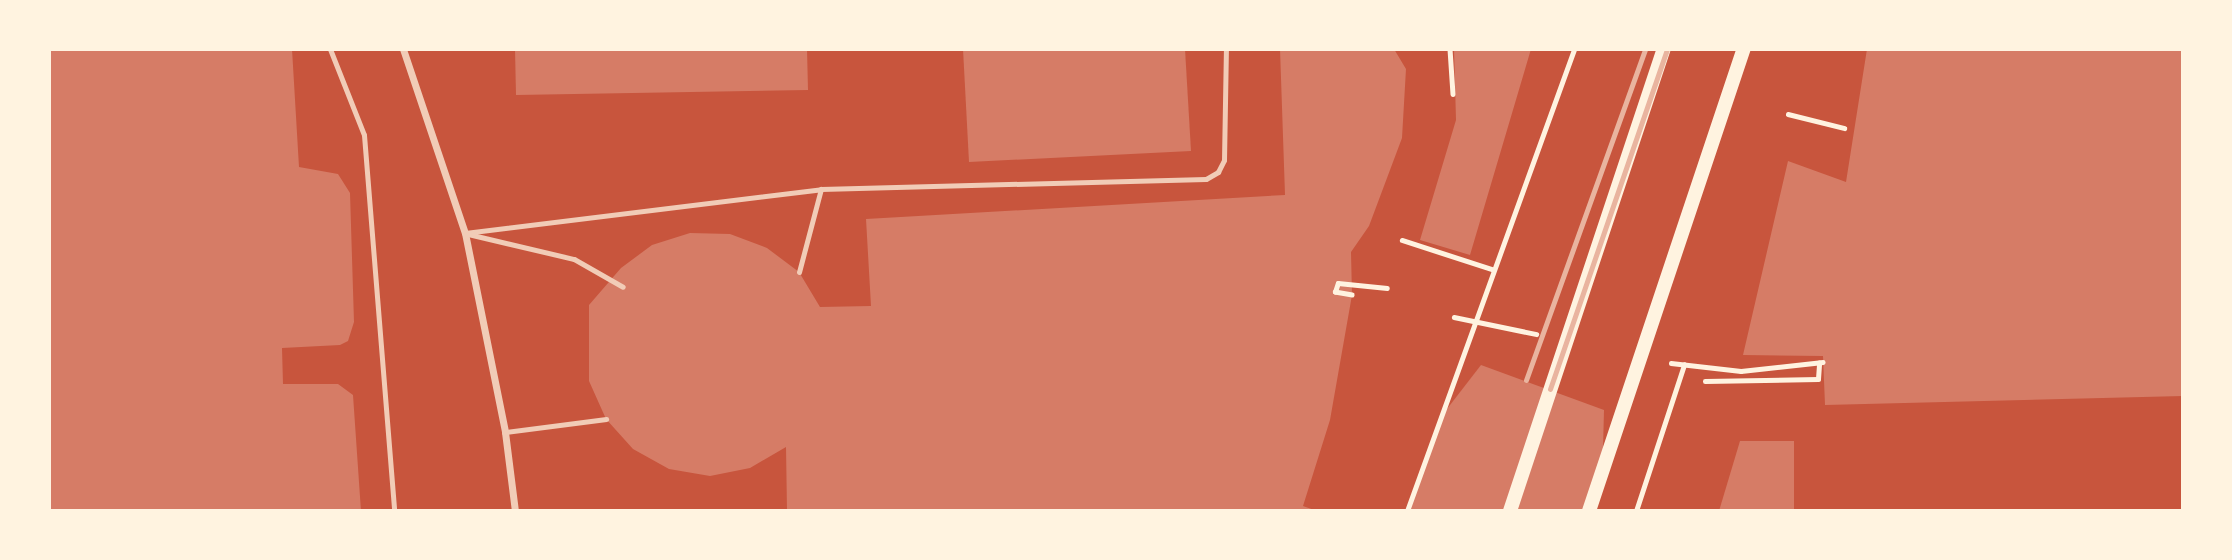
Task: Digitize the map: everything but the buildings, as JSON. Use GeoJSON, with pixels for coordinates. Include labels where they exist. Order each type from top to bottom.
{"type":"FeatureCollection","features":[{"type":"Feature","properties":{"kind":"main road"},"geometry":{"type":"LineString","coordinates":[[1510,511],[1664,49]]}},
{"type":"Feature","properties":{"kind":"main road"},"geometry":{"type":"LineString","coordinates":[[1589,511],[1744,49]]}},
{"type":"Feature","properties":{"kind":"street"},"geometry":{"type":"LineString","coordinates":[[403,49],[464,233],[505,432],[515,511]]}},
{"type":"Feature","properties":{"kind":"lane"},"geometry":{"type":"LineString","coordinates":[[330,49],[363,135],[394,511]]}},
{"type":"Feature","properties":{"kind":"lane"},"geometry":{"type":"LineString","coordinates":[[464,233],[821,189],[1206,179],[1218,172],[1224,160],[1226,49]]}},
{"type":"Feature","properties":{"kind":"lane"},"geometry":{"type":"LineString","coordinates":[[799,272],[821,189]]}},
{"type":"Feature","properties":{"kind":"lane"},"geometry":{"type":"LineString","coordinates":[[464,233],[574,259],[623,287]]}},
{"type":"Feature","properties":{"kind":"lane"},"geometry":{"type":"LineString","coordinates":[[505,432],[606,419]]}},
{"type":"Feature","properties":{"kind":"path"},"geometry":{"type":"LineString","coordinates":[[1450,49],[1453,94]]}},
{"type":"Feature","properties":{"kind":"path"},"geometry":{"type":"LineString","coordinates":[[1407,511],[1492,269],[1574,49]]}},
{"type":"Feature","properties":{"kind":"path"},"geometry":{"type":"LineString","coordinates":[[1788,114],[1844,128]]}},
{"type":"Feature","properties":{"kind":"path"},"geometry":{"type":"LineString","coordinates":[[1402,240],[1492,269]]}},
{"type":"Feature","properties":{"kind":"path"},"geometry":{"type":"LineString","coordinates":[[1352,295],[1335,292],[1338,283],[1387,288]]}},
{"type":"Feature","properties":{"kind":"path"},"geometry":{"type":"LineString","coordinates":[[1705,381],[1818,379],[1816,364],[1824,362]]}},
{"type":"Feature","properties":{"kind":"path"},"geometry":{"type":"LineString","coordinates":[[1636,511],[1684,365]]}},
{"type":"Feature","properties":{"kind":"railway"},"geometry":{"type":"LineString","coordinates":[[1526,380],[1645,49]]}},
{"type":"Feature","properties":{"kind":"railway"},"geometry":{"type":"LineString","coordinates":[[1550,389],[1667,49]]}}]}
